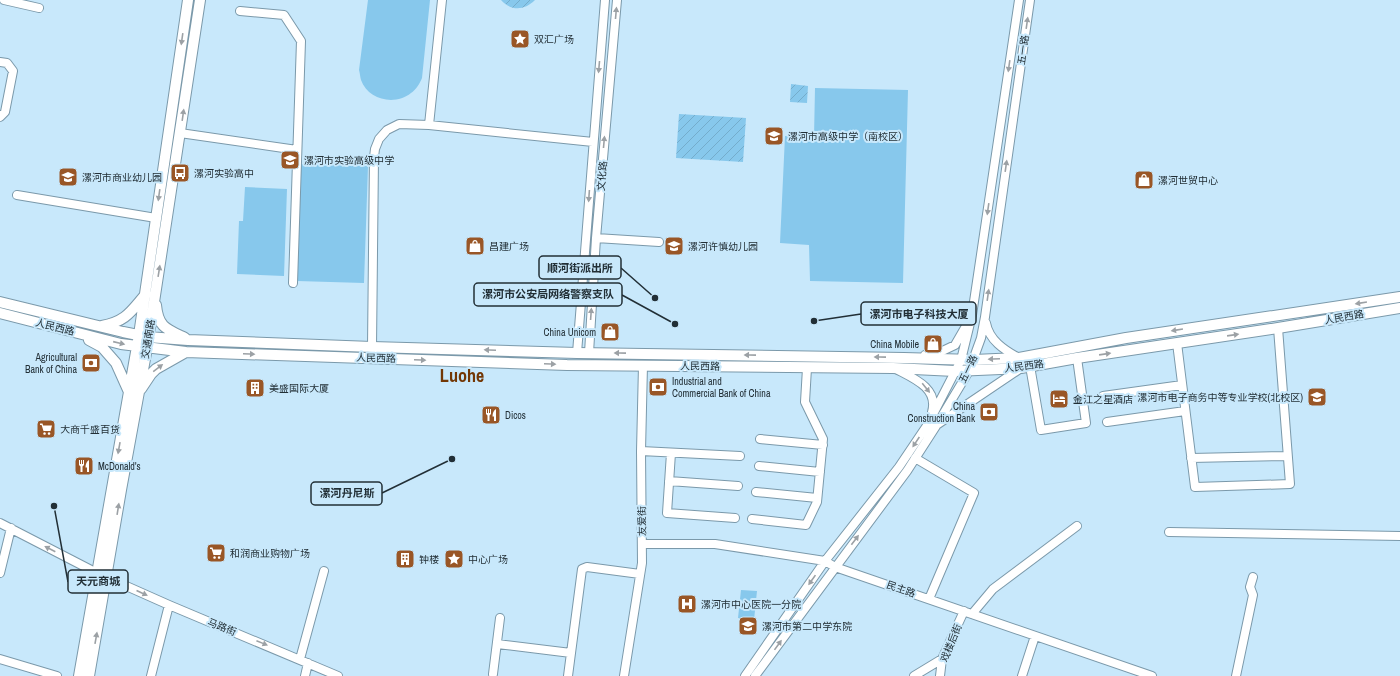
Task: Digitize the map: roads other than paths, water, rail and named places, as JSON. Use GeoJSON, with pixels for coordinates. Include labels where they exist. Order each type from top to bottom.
{"type":"FeatureCollection","features":[{"type":"Feature","properties":{"kind":"main road","name":"交通南路"},"geometry":{"type":"LineString","coordinates":[[150,294],[156,218],[188,0]]}},
{"type":"Feature","properties":{"kind":"main road","name":"交通南路"},"geometry":{"type":"LineString","coordinates":[[89,676],[102,575],[150,294],[180,133],[200,0]]}},
{"type":"Feature","properties":{"kind":"main road"},"geometry":{"type":"LineString","coordinates":[[100,326],[115,323],[124,318],[150,294],[160,323],[168,330],[188,340]]}},
{"type":"Feature","properties":{"kind":"main road","name":"人民西路"},"geometry":{"type":"LineString","coordinates":[[0,302],[144,336],[188,340],[577,353],[974,360],[1024,364],[1126,338],[1400,297]]}},
{"type":"Feature","properties":{"kind":"main road","name":"人民西路"},"geometry":{"type":"LineString","coordinates":[[0,313],[121,344],[186,352],[567,365],[893,368],[955,372],[1077,358],[1400,308]]}},
{"type":"Feature","properties":{"kind":"main road"},"geometry":{"type":"LineString","coordinates":[[1383,310],[1400,312]]}},
{"type":"Feature","properties":{"kind":"main road"},"geometry":{"type":"LineString","coordinates":[[71,331],[102,347],[116,363],[134,393],[156,369],[186,352]]}},
{"type":"Feature","properties":{"kind":"main road","name":"交通南路"},"geometry":{"type":"LineString","coordinates":[[79,676],[102,575]]}},
{"type":"Feature","properties":{"kind":"street"},"geometry":{"type":"LineString","coordinates":[[4,0],[39,8]]}},
{"type":"Feature","properties":{"kind":"street"},"geometry":{"type":"LineString","coordinates":[[429,125],[442,0]]}},
{"type":"Feature","properties":{"kind":"street","name":"文化路"},"geometry":{"type":"LineString","coordinates":[[577,353],[605,0]]}},
{"type":"Feature","properties":{"kind":"street","name":"文化路"},"geometry":{"type":"LineString","coordinates":[[588,353],[596,238],[617,0]]}},
{"type":"Feature","properties":{"kind":"street","name":"五一路"},"geometry":{"type":"LineString","coordinates":[[755,676],[915,458],[932,425],[961,360],[972,315],[1019,0]]}},
{"type":"Feature","properties":{"kind":"street","name":"五一路"},"geometry":{"type":"LineString","coordinates":[[745,676],[825,561],[932,425],[969,371],[974,360],[981,338],[985,317],[1030,0]]}},
{"type":"Feature","properties":{"kind":"street"},"geometry":{"type":"LineString","coordinates":[[240,11],[284,15],[301,41],[293,283]]}},
{"type":"Feature","properties":{"kind":"street"},"geometry":{"type":"LineString","coordinates":[[0,62],[8,63],[13,71],[4,112],[0,117]]}},
{"type":"Feature","properties":{"kind":"street"},"geometry":{"type":"LineString","coordinates":[[372,347],[375,149],[378,139],[387,130],[399,124],[429,125],[593,142]]}},
{"type":"Feature","properties":{"kind":"street"},"geometry":{"type":"LineString","coordinates":[[180,133],[297,150]]}},
{"type":"Feature","properties":{"kind":"street"},"geometry":{"type":"LineString","coordinates":[[17,195],[156,218]]}},
{"type":"Feature","properties":{"kind":"street"},"geometry":{"type":"LineString","coordinates":[[596,238],[659,242]]}},
{"type":"Feature","properties":{"kind":"street"},"geometry":{"type":"LineString","coordinates":[[904,358],[934,355],[955,346],[972,315]]}},
{"type":"Feature","properties":{"kind":"street"},"geometry":{"type":"LineString","coordinates":[[985,317],[988,331],[994,340],[1004,350],[1024,364],[1041,430],[1086,423],[1077,358]]}},
{"type":"Feature","properties":{"kind":"street"},"geometry":{"type":"LineString","coordinates":[[1177,343],[1195,487],[1290,484],[1278,328]]}},
{"type":"Feature","properties":{"kind":"street"},"geometry":{"type":"LineString","coordinates":[[578,341],[589,342]]}},
{"type":"Feature","properties":{"kind":"street"},"geometry":{"type":"LineString","coordinates":[[932,425],[1024,364]]}},
{"type":"Feature","properties":{"kind":"street","name":"友爱街"},"geometry":{"type":"LineString","coordinates":[[624,676],[640,574],[642,544],[641,451],[644,365]]}},
{"type":"Feature","properties":{"kind":"street"},"geometry":{"type":"LineString","coordinates":[[752,519],[806,525],[817,502],[823,439],[806,402],[807,368]]}},
{"type":"Feature","properties":{"kind":"street"},"geometry":{"type":"LineString","coordinates":[[893,368],[923,384],[929,392],[933,399],[932,425]]}},
{"type":"Feature","properties":{"kind":"street"},"geometry":{"type":"LineString","coordinates":[[1103,396],[1182,385]]}},
{"type":"Feature","properties":{"kind":"street"},"geometry":{"type":"LineString","coordinates":[[1107,422],[1185,411]]}},
{"type":"Feature","properties":{"kind":"street"},"geometry":{"type":"LineString","coordinates":[[760,439],[823,445]]}},
{"type":"Feature","properties":{"kind":"street"},"geometry":{"type":"LineString","coordinates":[[641,451],[740,456]]}},
{"type":"Feature","properties":{"kind":"street"},"geometry":{"type":"LineString","coordinates":[[671,452],[667,513],[735,518]]}},
{"type":"Feature","properties":{"kind":"street"},"geometry":{"type":"LineString","coordinates":[[1191,458],[1287,456]]}},
{"type":"Feature","properties":{"kind":"street"},"geometry":{"type":"LineString","coordinates":[[915,458],[974,493],[929,599]]}},
{"type":"Feature","properties":{"kind":"street"},"geometry":{"type":"LineString","coordinates":[[759,466],[820,472]]}},
{"type":"Feature","properties":{"kind":"street"},"geometry":{"type":"LineString","coordinates":[[669,481],[738,486]]}},
{"type":"Feature","properties":{"kind":"street"},"geometry":{"type":"LineString","coordinates":[[756,492],[817,498]]}},
{"type":"Feature","properties":{"kind":"street","name":"马路街"},"geometry":{"type":"LineString","coordinates":[[0,523],[102,575],[169,605],[338,676]]}},
{"type":"Feature","properties":{"kind":"street"},"geometry":{"type":"LineString","coordinates":[[972,614],[993,589],[1077,526]]}},
{"type":"Feature","properties":{"kind":"street"},"geometry":{"type":"LineString","coordinates":[[0,573],[11,528]]}},
{"type":"Feature","properties":{"kind":"street"},"geometry":{"type":"LineString","coordinates":[[1169,532],[1400,536]]}},
{"type":"Feature","properties":{"kind":"street","name":"民主路"},"geometry":{"type":"LineString","coordinates":[[642,544],[715,544],[825,561],[835,567],[1152,676]]}},
{"type":"Feature","properties":{"kind":"street"},"geometry":{"type":"LineString","coordinates":[[568,676],[582,569],[587,567],[640,574]]}},
{"type":"Feature","properties":{"kind":"street"},"geometry":{"type":"LineString","coordinates":[[300,659],[324,571]]}},
{"type":"Feature","properties":{"kind":"street"},"geometry":{"type":"LineString","coordinates":[[1236,676],[1253,595],[1250,587],[1253,577]]}},
{"type":"Feature","properties":{"kind":"street"},"geometry":{"type":"LineString","coordinates":[[151,676],[169,605]]}},
{"type":"Feature","properties":{"kind":"street","name":"戏楼后街"},"geometry":{"type":"LineString","coordinates":[[940,676],[942,659],[964,611]]}},
{"type":"Feature","properties":{"kind":"street"},"geometry":{"type":"LineString","coordinates":[[493,674],[500,618]]}},
{"type":"Feature","properties":{"kind":"street"},"geometry":{"type":"LineString","coordinates":[[1022,676],[1034,636]]}},
{"type":"Feature","properties":{"kind":"street"},"geometry":{"type":"LineString","coordinates":[[497,644],[571,653]]}},
{"type":"Feature","properties":{"kind":"street"},"geometry":{"type":"LineString","coordinates":[[0,659],[58,676]]}},
{"type":"Feature","properties":{"kind":"street"},"geometry":{"type":"LineString","coordinates":[[914,676],[942,659]]}},
{"type":"Feature","properties":{"kind":"street"},"geometry":{"type":"LineString","coordinates":[[305,676],[308,663]]}},
{"type":"Feature","properties":{"kind":"place","name":"双汇广场"},"geometry":{"type":"Point","coordinates":[520,39]}},
{"type":"Feature","properties":{"kind":"place","name":"漯河市高级中学（南校区）"},"geometry":{"type":"Point","coordinates":[774,136]}},
{"type":"Feature","properties":{"kind":"place","name":"漯河市实验高级中学"},"geometry":{"type":"Point","coordinates":[290,160]}},
{"type":"Feature","properties":{"kind":"place","name":"漯河实验高中"},"geometry":{"type":"Point","coordinates":[180,173]}},
{"type":"Feature","properties":{"kind":"place","name":"漯河市商业幼儿园"},"geometry":{"type":"Point","coordinates":[68,177]}},
{"type":"Feature","properties":{"kind":"place","name":"漯河世贸中心"},"geometry":{"type":"Point","coordinates":[1144,180]}},
{"type":"Feature","properties":{"kind":"place","name":"昌建广场"},"geometry":{"type":"Point","coordinates":[475,246]}},
{"type":"Feature","properties":{"kind":"place","name":"漯河许慎幼儿园"},"geometry":{"type":"Point","coordinates":[674,246]}},
{"type":"Feature","properties":{"kind":"place","name":"顺河街派出所"},"geometry":{"type":"Point","coordinates":[655,298]}},
{"type":"Feature","properties":{"kind":"place","name":"漯河市电子科技大厦"},"geometry":{"type":"Point","coordinates":[814,321]}},
{"type":"Feature","properties":{"kind":"place","name":"漯河市公安局网络警察支队"},"geometry":{"type":"Point","coordinates":[675,324]}},
{"type":"Feature","properties":{"kind":"place","name":"China Unicom"},"geometry":{"type":"Point","coordinates":[610,332]}},
{"type":"Feature","properties":{"kind":"place","name":"China Mobile"},"geometry":{"type":"Point","coordinates":[933,344]}},
{"type":"Feature","properties":{"kind":"place","name":"Agricultural Bank of China"},"geometry":{"type":"Point","coordinates":[91,363]}},
{"type":"Feature","properties":{"kind":"place","name":"Industrial and Commercial Bank of China"},"geometry":{"type":"Point","coordinates":[658,387]}},
{"type":"Feature","properties":{"kind":"place","name":"美盛国际大厦"},"geometry":{"type":"Point","coordinates":[255,388]}},
{"type":"Feature","properties":{"kind":"place","name":"漯河市电子商务中等专业学校(北校区)"},"geometry":{"type":"Point","coordinates":[1317,397]}},
{"type":"Feature","properties":{"kind":"place","name":"金江之星酒店"},"geometry":{"type":"Point","coordinates":[1059,399]}},
{"type":"Feature","properties":{"kind":"place","name":"China Construction Bank"},"geometry":{"type":"Point","coordinates":[989,412]}},
{"type":"Feature","properties":{"kind":"place","name":"Dicos"},"geometry":{"type":"Point","coordinates":[491,415]}},
{"type":"Feature","properties":{"kind":"place","name":"大商千盛百货"},"geometry":{"type":"Point","coordinates":[46,429]}},
{"type":"Feature","properties":{"kind":"place","name":"漯河丹尼斯"},"geometry":{"type":"Point","coordinates":[452,459]}},
{"type":"Feature","properties":{"kind":"place","name":"McDonald's"},"geometry":{"type":"Point","coordinates":[84,466]}},
{"type":"Feature","properties":{"kind":"place","name":"天元商城"},"geometry":{"type":"Point","coordinates":[54,506]}},
{"type":"Feature","properties":{"kind":"place","name":"和润商业购物广场"},"geometry":{"type":"Point","coordinates":[216,553]}},
{"type":"Feature","properties":{"kind":"place","name":"钟楼"},"geometry":{"type":"Point","coordinates":[405,559]}},
{"type":"Feature","properties":{"kind":"place","name":"中心广场"},"geometry":{"type":"Point","coordinates":[454,559]}},
{"type":"Feature","properties":{"kind":"place","name":"漯河市中心医院一分院"},"geometry":{"type":"Point","coordinates":[687,604]}},
{"type":"Feature","properties":{"kind":"place","name":"漯河市第二中学东院"},"geometry":{"type":"Point","coordinates":[748,626]}},
{"type":"Feature","properties":{"kind":"district","name":"Luohe"},"geometry":{"type":"Point","coordinates":[462,375]}}]}
